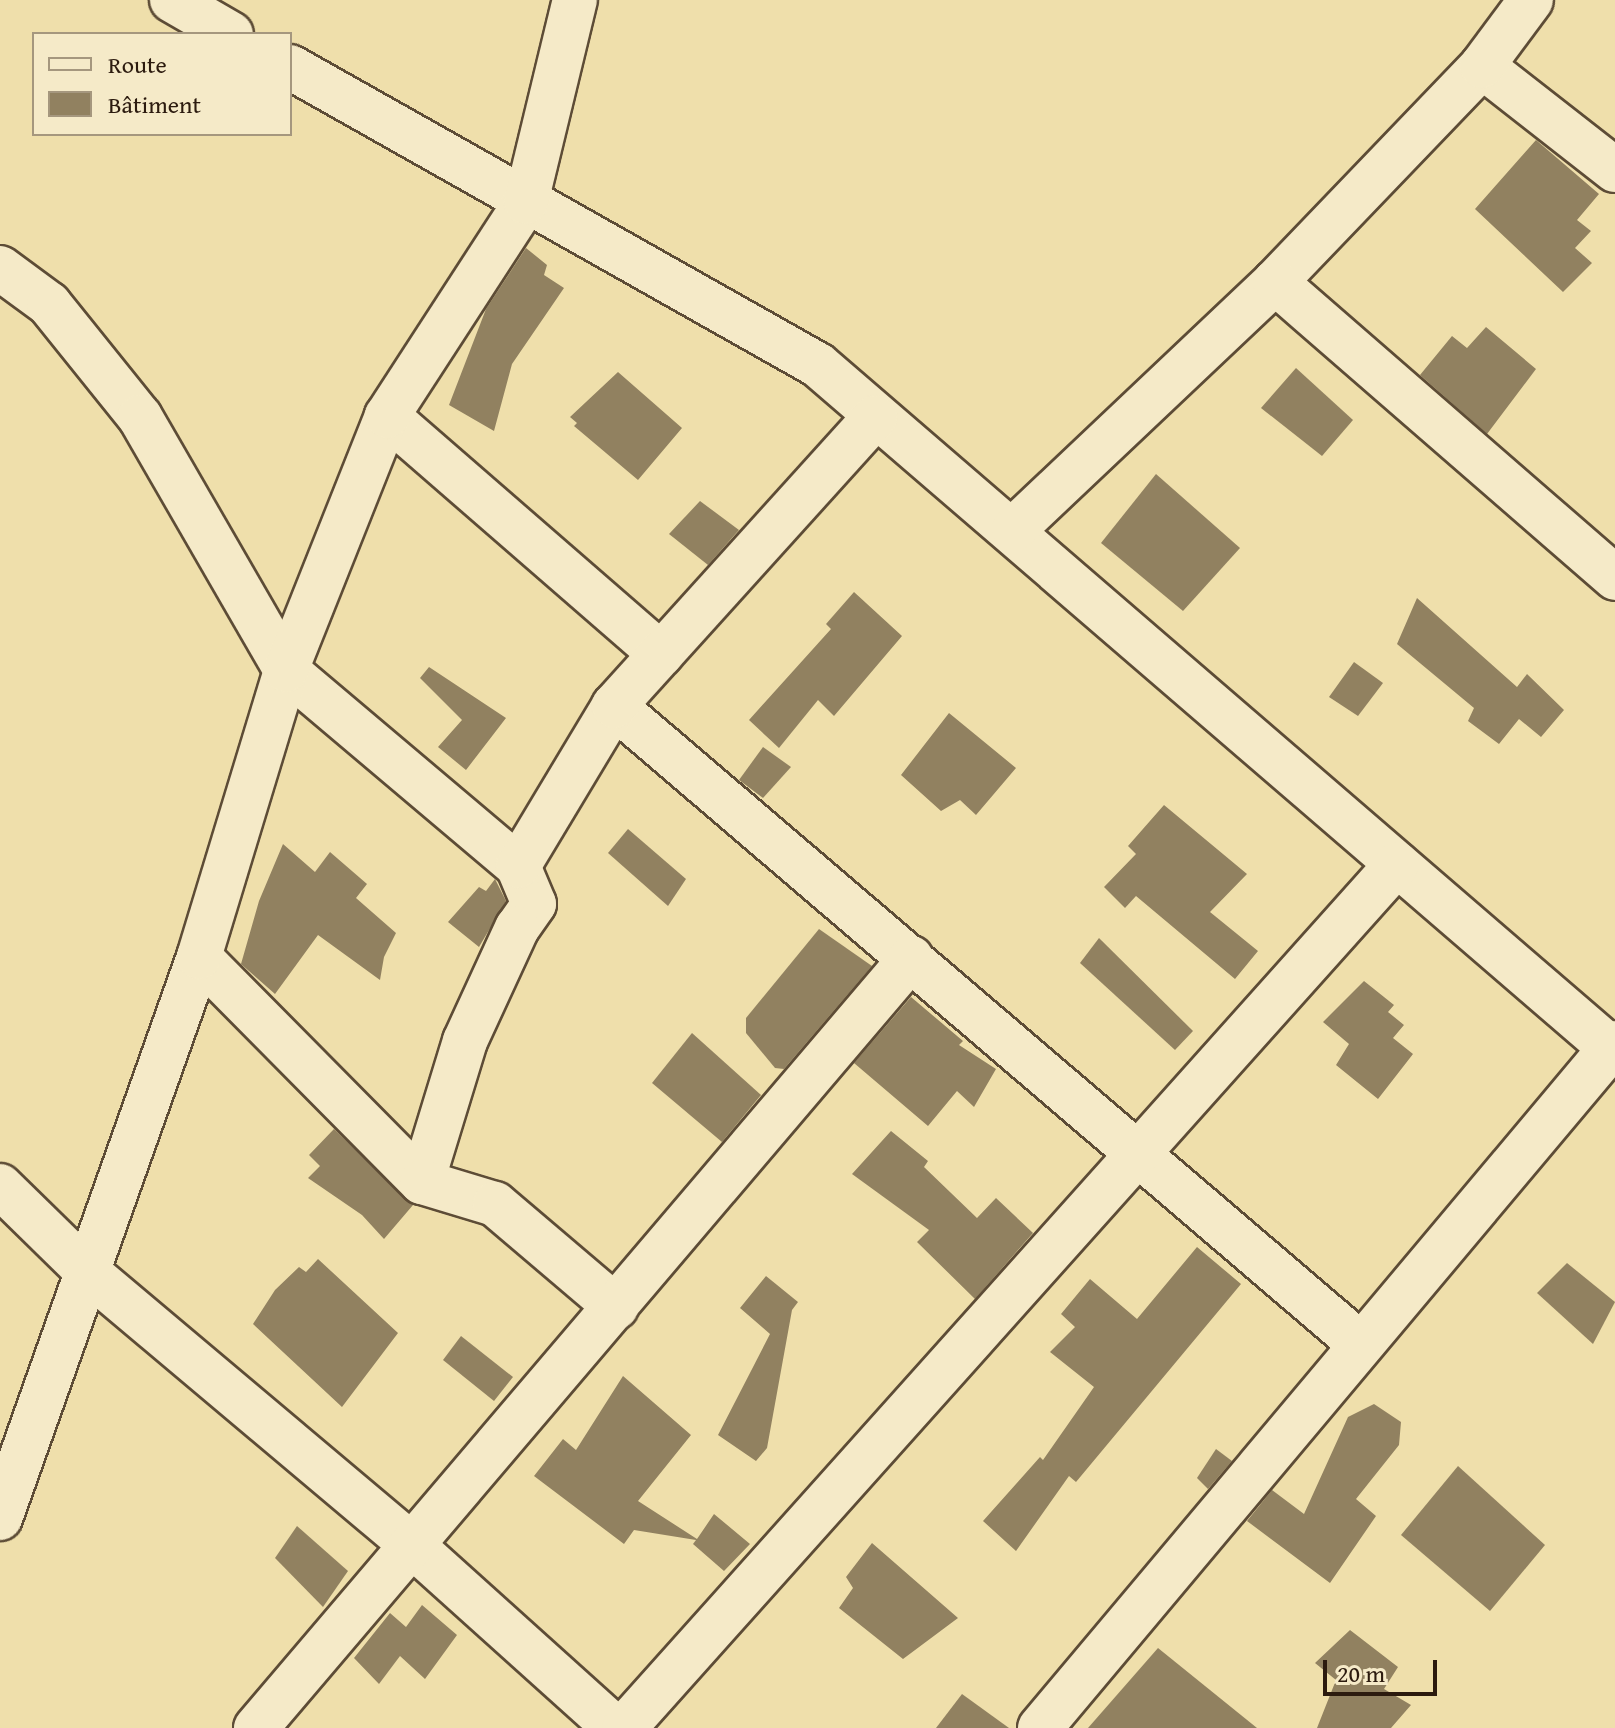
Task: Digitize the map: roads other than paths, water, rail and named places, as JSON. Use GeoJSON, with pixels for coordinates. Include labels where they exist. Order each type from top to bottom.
{"type":"FeatureCollection","features":[{"type":"Feature","properties":{"kind":"street"},"geometry":{"type":"LineString","coordinates":[[172,0],[228,32]]}},
{"type":"Feature","properties":{"kind":"street"},"geometry":{"type":"LineString","coordinates":[[0,1518],[90,1274],[199,957],[286,670],[387,416],[526,202],[575,0]]}},
{"type":"Feature","properties":{"kind":"street"},"geometry":{"type":"LineString","coordinates":[[1014,529],[1275,282],[1482,66],[1531,0]]}},
{"type":"Feature","properties":{"kind":"street"},"geometry":{"type":"LineString","coordinates":[[1482,66],[1615,170]]}},
{"type":"Feature","properties":{"kind":"street"},"geometry":{"type":"LineString","coordinates":[[292,68],[526,202],[789,346],[1014,529],[1613,1048],[1359,1343],[1040,1728]]}},
{"type":"Feature","properties":{"kind":"street"},"geometry":{"type":"LineString","coordinates":[[0,268],[49,304],[140,417],[286,670],[518,866],[534,904],[517,928],[465,1041],[422,1182]]}},
{"type":"Feature","properties":{"kind":"street"},"geometry":{"type":"LineString","coordinates":[[1275,282],[1615,578]]}},
{"type":"Feature","properties":{"kind":"street"},"geometry":{"type":"LineString","coordinates":[[387,416],[661,654]]}},
{"type":"Feature","properties":{"kind":"street"},"geometry":{"type":"LineString","coordinates":[[518,866],[614,706],[875,417]]}},
{"type":"Feature","properties":{"kind":"street"},"geometry":{"type":"LineString","coordinates":[[614,706],[1359,1343]]}},
{"type":"Feature","properties":{"kind":"street"},"geometry":{"type":"LineString","coordinates":[[624,1728],[1397,864]]}},
{"type":"Feature","properties":{"kind":"street"},"geometry":{"type":"LineString","coordinates":[[199,957],[422,1182],[495,1204],[616,1307]]}},
{"type":"Feature","properties":{"kind":"street"},"geometry":{"type":"LineString","coordinates":[[256,1728],[911,958]]}},
{"type":"Feature","properties":{"kind":"street"},"geometry":{"type":"LineString","coordinates":[[0,1186],[90,1274],[413,1546],[615,1728]]}}]}
